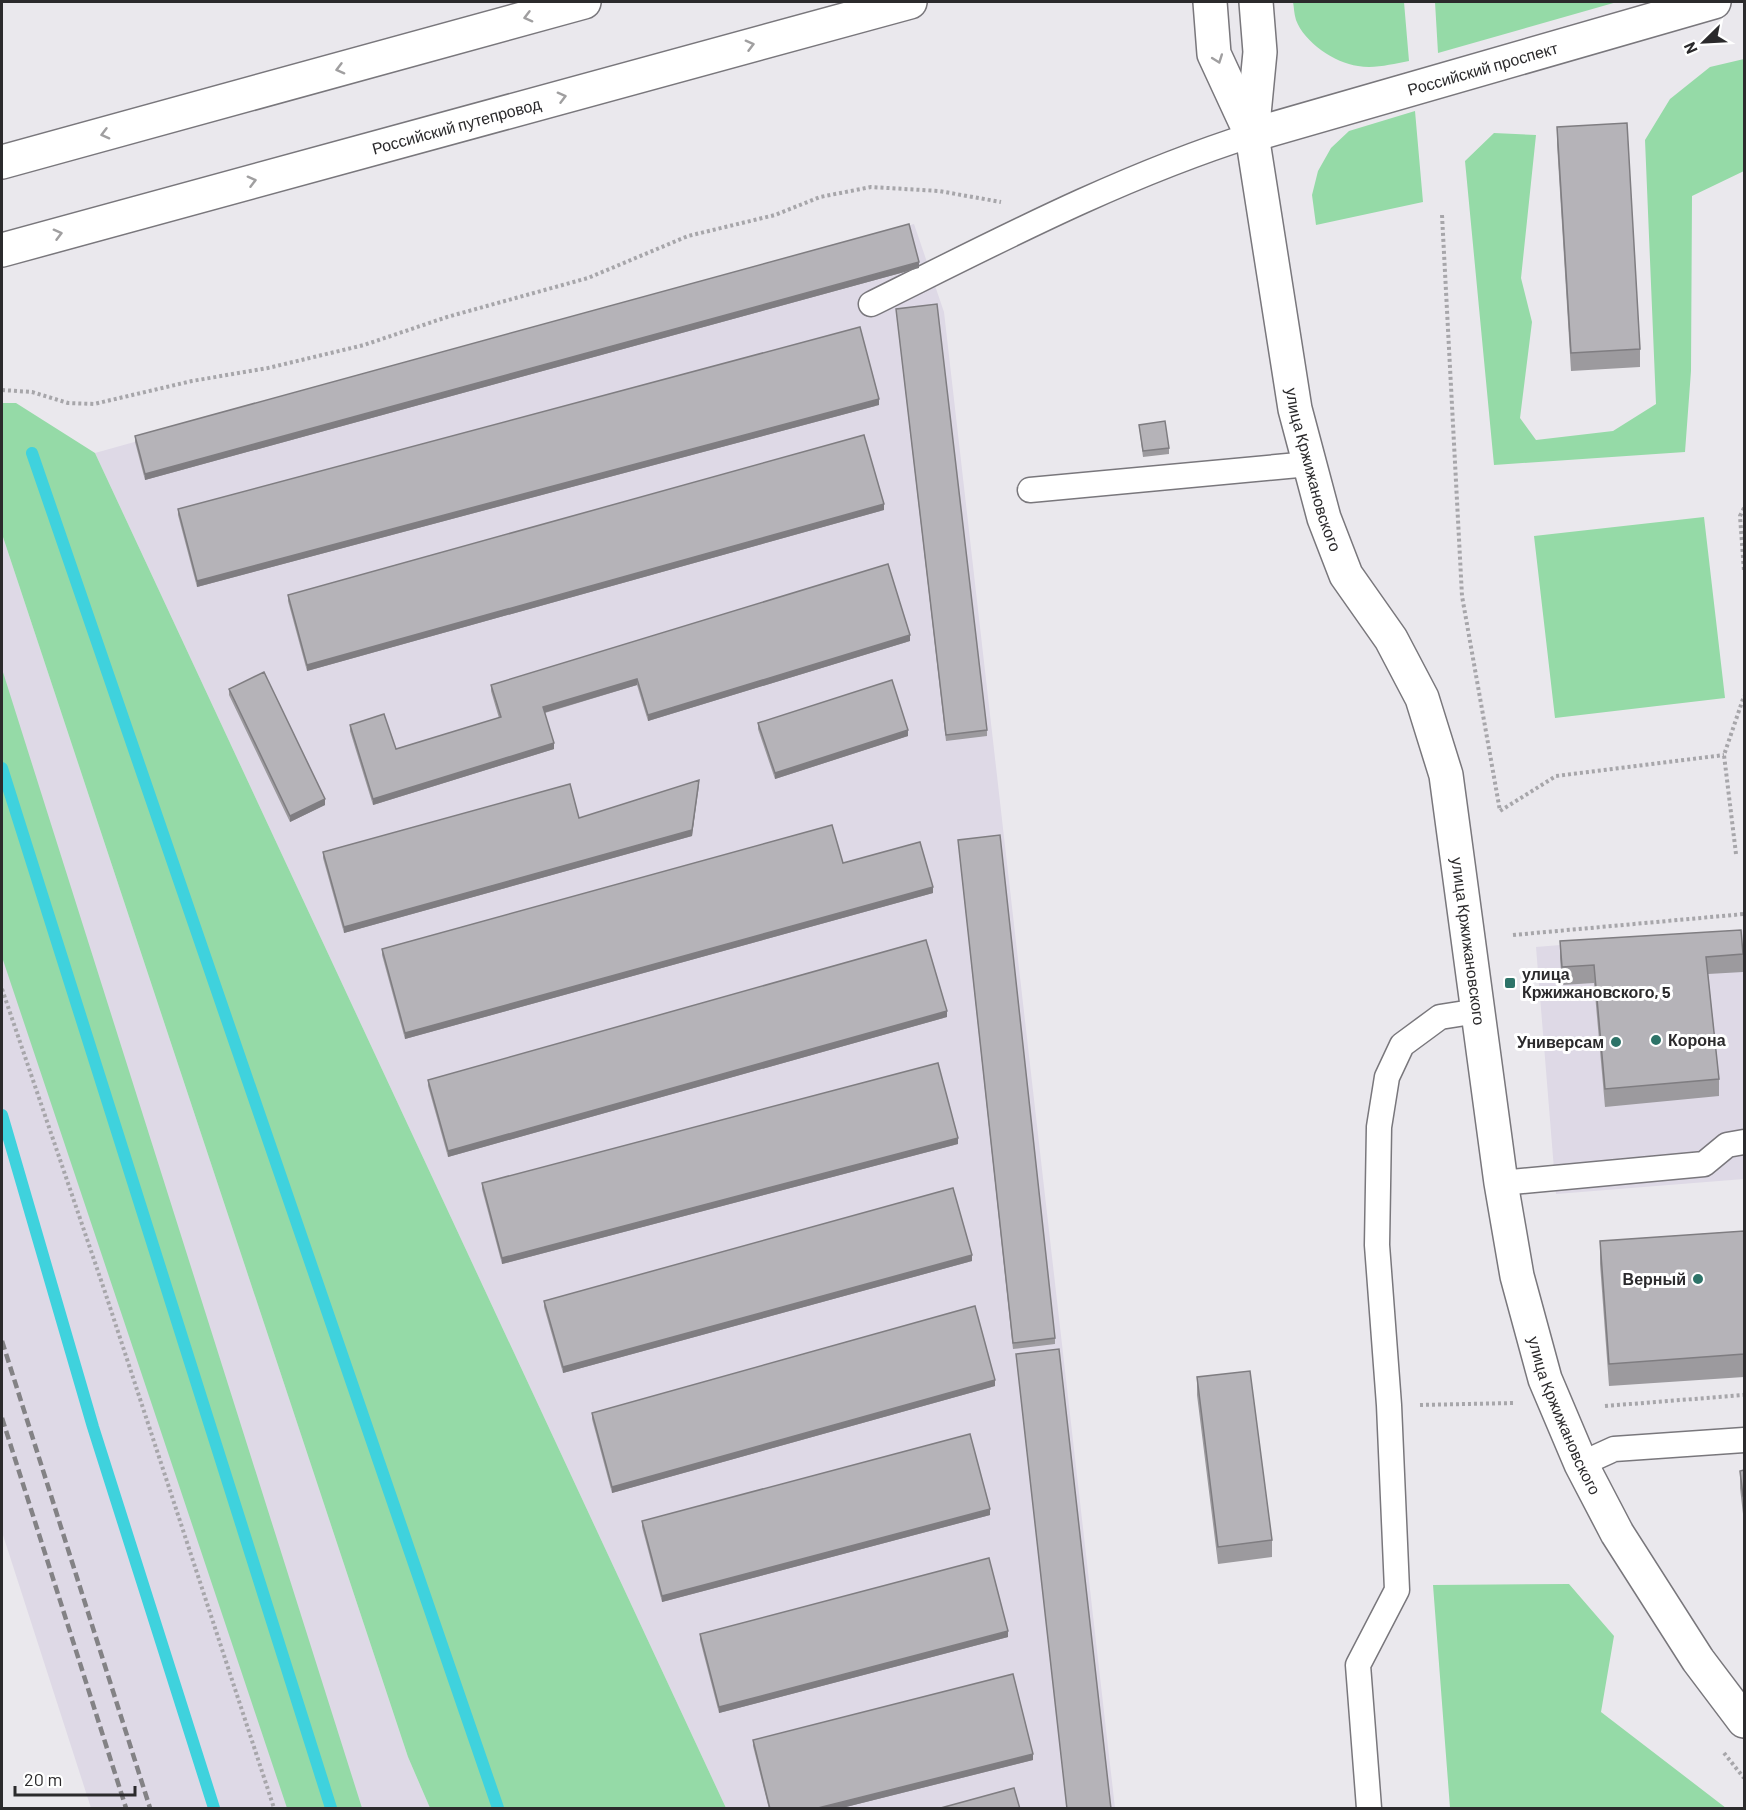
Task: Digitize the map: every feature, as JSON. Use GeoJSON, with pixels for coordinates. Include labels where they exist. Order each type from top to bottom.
{"type":"FeatureCollection","features":[{"type":"Feature","properties":{"kind":"street"},"geometry":{"type":"LineString","coordinates":[[2,162],[584,2]]}},
{"type":"Feature","properties":{"kind":"street","name":"Российский путепровод"},"geometry":{"type":"LineString","coordinates":[[2,250],[910,2]]}},
{"type":"Feature","properties":{"kind":"street","name":"улица Кржижановского"},"geometry":{"type":"LineString","coordinates":[[1210,2],[1215,54],[1252,135]]}},
{"type":"Feature","properties":{"kind":"street","name":"улица Кржижановского"},"geometry":{"type":"LineString","coordinates":[[1256,2],[1260,52],[1252,135],[1295,409],[1324,518],[1346,574],[1391,639],[1422,698],[1446,775],[1501,1182],[1517,1276],[1545,1378],[1581,1464],[1617,1533],[1656,1598],[1743,1715]]}},
{"type":"Feature","properties":{"kind":"street","name":"Российский проспект"},"geometry":{"type":"LineString","coordinates":[[1252,135],[1714,2]]}},
{"type":"Feature","properties":{"kind":"lane"},"geometry":{"type":"LineString","coordinates":[[871,304],[1056,212],[1189,155],[1252,135]]}},
{"type":"Feature","properties":{"kind":"lane"},"geometry":{"type":"LineString","coordinates":[[1030,490],[1309,464]]}},
{"type":"Feature","properties":{"kind":"lane"},"geometry":{"type":"LineString","coordinates":[[1369,1809],[1358,1665],[1397,1590],[1389,1405],[1377,1245],[1379,1127],[1387,1077],[1402,1045],[1440,1017],[1478,1011]]}},
{"type":"Feature","properties":{"kind":"lane"},"geometry":{"type":"LineString","coordinates":[[1501,1182],[1704,1164],[1727,1145],[1744,1142]]}},
{"type":"Feature","properties":{"kind":"lane"},"geometry":{"type":"LineString","coordinates":[[1581,1464],[1614,1449],[1744,1440]]}},
{"type":"Feature","properties":{"kind":"path"},"geometry":{"type":"LineString","coordinates":[[2,390],[32,392],[68,403],[94,404],[192,381],[268,368],[364,345],[447,317],[588,278],[688,236],[775,215],[820,196],[871,187],[939,191],[1056,212]]}},
{"type":"Feature","properties":{"kind":"path"},"geometry":{"type":"LineString","coordinates":[[1442,215],[1462,596],[1500,811],[1556,776],[1724,755]]}},
{"type":"Feature","properties":{"kind":"path"},"geometry":{"type":"LineString","coordinates":[[1744,508],[1740,516],[1744,571]]}},
{"type":"Feature","properties":{"kind":"path"},"geometry":{"type":"LineString","coordinates":[[1736,854],[1724,755],[1744,696]]}},
{"type":"Feature","properties":{"kind":"path"},"geometry":{"type":"LineString","coordinates":[[1513,935],[1744,914]]}},
{"type":"Feature","properties":{"kind":"path"},"geometry":{"type":"LineString","coordinates":[[2,989],[105,1292],[274,1809]]}},
{"type":"Feature","properties":{"kind":"path"},"geometry":{"type":"LineString","coordinates":[[1605,1406],[1744,1395]]}},
{"type":"Feature","properties":{"kind":"path"},"geometry":{"type":"LineString","coordinates":[[1389,1405],[1516,1403]]}},
{"type":"Feature","properties":{"kind":"shaded area"},"geometry":{"type":"Polygon","coordinates":[[[914,224],[944,312],[1115,1808],[726,1808],[95,453],[914,224]]]}},
{"type":"Feature","properties":{"kind":"shaded area"},"geometry":{"type":"Polygon","coordinates":[[[2,534],[408,1757],[430,1808],[91,1808],[2,1532],[2,534]]]}},
{"type":"Feature","properties":{"kind":"shaded area"},"geometry":{"type":"Polygon","coordinates":[[[1744,930],[1744,1179],[1556,1194],[1536,947],[1744,930]]]}},
{"type":"Feature","properties":{"kind":"green space"},"geometry":{"type":"Polygon","coordinates":[[[1293,2],[1404,2],[1409,61],[1364,67],[1330,56],[1313,43],[1300,28],[1295,18],[1293,2]]]}},
{"type":"Feature","properties":{"kind":"green space"},"geometry":{"type":"Polygon","coordinates":[[[1435,2],[1617,2],[1438,53],[1435,2]]]}},
{"type":"Feature","properties":{"kind":"green space"},"geometry":{"type":"Polygon","coordinates":[[[1744,59],[1744,171],[1692,196],[1691,371],[1685,452],[1494,465],[1465,161],[1494,133],[1536,135],[1521,278],[1532,322],[1520,418],[1536,440],[1613,431],[1656,404],[1645,140],[1670,99],[1710,67],[1744,59]]]}},
{"type":"Feature","properties":{"kind":"green space"},"geometry":{"type":"Polygon","coordinates":[[[1415,111],[1423,202],[1316,225],[1312,195],[1318,171],[1331,148],[1349,131],[1415,111]]]}},
{"type":"Feature","properties":{"kind":"green space"},"geometry":{"type":"Polygon","coordinates":[[[2,403],[16,403],[95,453],[726,1808],[430,1808],[408,1757],[2,534],[2,403]]]}},
{"type":"Feature","properties":{"kind":"green space"},"geometry":{"type":"Polygon","coordinates":[[[1704,517],[1725,698],[1555,718],[1534,536],[1704,517]]]}},
{"type":"Feature","properties":{"kind":"green space"},"geometry":{"type":"Polygon","coordinates":[[[2,669],[362,1808],[287,1808],[2,957],[2,669]]]}},
{"type":"Feature","properties":{"kind":"green space"},"geometry":{"type":"Polygon","coordinates":[[[1569,1584],[1614,1636],[1601,1712],[1726,1808],[1450,1808],[1433,1585],[1569,1584]]]}},
{"type":"Feature","properties":{"kind":"building"},"geometry":{"type":"Polygon","coordinates":[[[1627,123],[1640,349],[1571,353],[1557,127],[1627,123]]]}},
{"type":"Feature","properties":{"kind":"building"},"geometry":{"type":"Polygon","coordinates":[[[909,224],[919,262],[145,474],[135,436],[909,224]]]}},
{"type":"Feature","properties":{"kind":"building"},"geometry":{"type":"Polygon","coordinates":[[[937,304],[987,730],[946,735],[896,309],[937,304]]]}},
{"type":"Feature","properties":{"kind":"building"},"geometry":{"type":"Polygon","coordinates":[[[860,327],[879,399],[197,581],[178,509],[860,327]]]}},
{"type":"Feature","properties":{"kind":"building"},"geometry":{"type":"Polygon","coordinates":[[[1165,421],[1169,448],[1143,451],[1139,425],[1165,421]]]}},
{"type":"Feature","properties":{"kind":"building"},"geometry":{"type":"Polygon","coordinates":[[[864,435],[884,504],[307,665],[288,595],[864,435]]]}},
{"type":"Feature","properties":{"kind":"building"},"geometry":{"type":"Polygon","coordinates":[[[888,564],[910,635],[648,715],[637,679],[543,707],[554,743],[373,799],[350,725],[384,714],[396,749],[501,717],[491,685],[888,564]]]}},
{"type":"Feature","properties":{"kind":"building"},"geometry":{"type":"Polygon","coordinates":[[[264,672],[325,799],[290,816],[229,689],[264,672]]]}},
{"type":"Feature","properties":{"kind":"building"},"geometry":{"type":"Polygon","coordinates":[[[892,680],[908,730],[775,773],[758,723],[892,680]]]}},
{"type":"Feature","properties":{"kind":"building"},"geometry":{"type":"Polygon","coordinates":[[[699,780],[692,830],[344,927],[323,852],[570,784],[579,818],[699,780]]]}},
{"type":"Feature","properties":{"kind":"building"},"geometry":{"type":"Polygon","coordinates":[[[832,825],[843,863],[920,842],[933,887],[405,1033],[382,949],[832,825]]]}},
{"type":"Feature","properties":{"kind":"building"},"geometry":{"type":"Polygon","coordinates":[[[1000,835],[1055,1338],[1013,1343],[958,840],[1000,835]]]}},
{"type":"Feature","properties":{"kind":"building","name":"Корона"},"geometry":{"type":"Polygon","coordinates":[[[1741,930],[1743,954],[1706,957],[1719,1079],[1605,1089],[1594,965],[1562,967],[1560,941],[1741,930]]]}},
{"type":"Feature","properties":{"kind":"building"},"geometry":{"type":"Polygon","coordinates":[[[926,940],[947,1011],[448,1151],[428,1080],[926,940]]]}},
{"type":"Feature","properties":{"kind":"building"},"geometry":{"type":"Polygon","coordinates":[[[938,1063],[958,1138],[502,1258],[482,1183],[938,1063]]]}},
{"type":"Feature","properties":{"kind":"building"},"geometry":{"type":"Polygon","coordinates":[[[953,1188],[972,1255],[563,1367],[544,1301],[953,1188]]]}},
{"type":"Feature","properties":{"kind":"building"},"geometry":{"type":"Polygon","coordinates":[[[1744,1231],[1744,1354],[1609,1364],[1600,1241],[1744,1231]]]}},
{"type":"Feature","properties":{"kind":"building"},"geometry":{"type":"Polygon","coordinates":[[[975,1306],[995,1380],[612,1487],[592,1413],[975,1306]]]}},
{"type":"Feature","properties":{"kind":"building"},"geometry":{"type":"Polygon","coordinates":[[[1059,1349],[1111,1809],[1067,1809],[1016,1354],[1059,1349]]]}},
{"type":"Feature","properties":{"kind":"building"},"geometry":{"type":"Polygon","coordinates":[[[1250,1371],[1272,1540],[1218,1547],[1197,1377],[1250,1371]]]}},
{"type":"Feature","properties":{"kind":"building"},"geometry":{"type":"Polygon","coordinates":[[[970,1434],[990,1509],[662,1596],[642,1521],[970,1434]]]}},
{"type":"Feature","properties":{"kind":"building"},"geometry":{"type":"Polygon","coordinates":[[[1744,1470],[1744,1496],[1743,1496],[1740,1471],[1744,1470]]]}},
{"type":"Feature","properties":{"kind":"building"},"geometry":{"type":"Polygon","coordinates":[[[989,1558],[1008,1631],[719,1707],[700,1634],[989,1558]]]}},
{"type":"Feature","properties":{"kind":"building"},"geometry":{"type":"Polygon","coordinates":[[[1013,1674],[1033,1754],[814,1809],[770,1809],[753,1740],[1013,1674]]]}},
{"type":"Feature","properties":{"kind":"building"},"geometry":{"type":"Polygon","coordinates":[[[1014,1788],[1020,1809],[937,1809],[1014,1788]]]}},
{"type":"Feature","properties":{"kind":"waterway"},"geometry":{"type":"LineString","coordinates":[[32,453],[498,1808]]}},
{"type":"Feature","properties":{"kind":"waterway"},"geometry":{"type":"LineString","coordinates":[[2,768],[331,1808]]}},
{"type":"Feature","properties":{"kind":"waterway"},"geometry":{"type":"LineString","coordinates":[[2,1115],[93,1427],[214,1808]]}},
{"type":"Feature","properties":{"kind":"railway"},"geometry":{"type":"LineString","coordinates":[[2,1341],[150,1808]]}},
{"type":"Feature","properties":{"kind":"railway"},"geometry":{"type":"LineString","coordinates":[[2,1418],[126,1808]]}},
{"type":"Feature","properties":{"kind":"place","name":"улица Кржижановского, 5"},"geometry":{"type":"Point","coordinates":[1510,983]}},
{"type":"Feature","properties":{"kind":"place","name":"Корона"},"geometry":{"type":"Point","coordinates":[1656,1040]}},
{"type":"Feature","properties":{"kind":"place","name":"Универсам"},"geometry":{"type":"Point","coordinates":[1616,1042]}},
{"type":"Feature","properties":{"kind":"place","name":"Верный"},"geometry":{"type":"Point","coordinates":[1698,1279]}}]}
